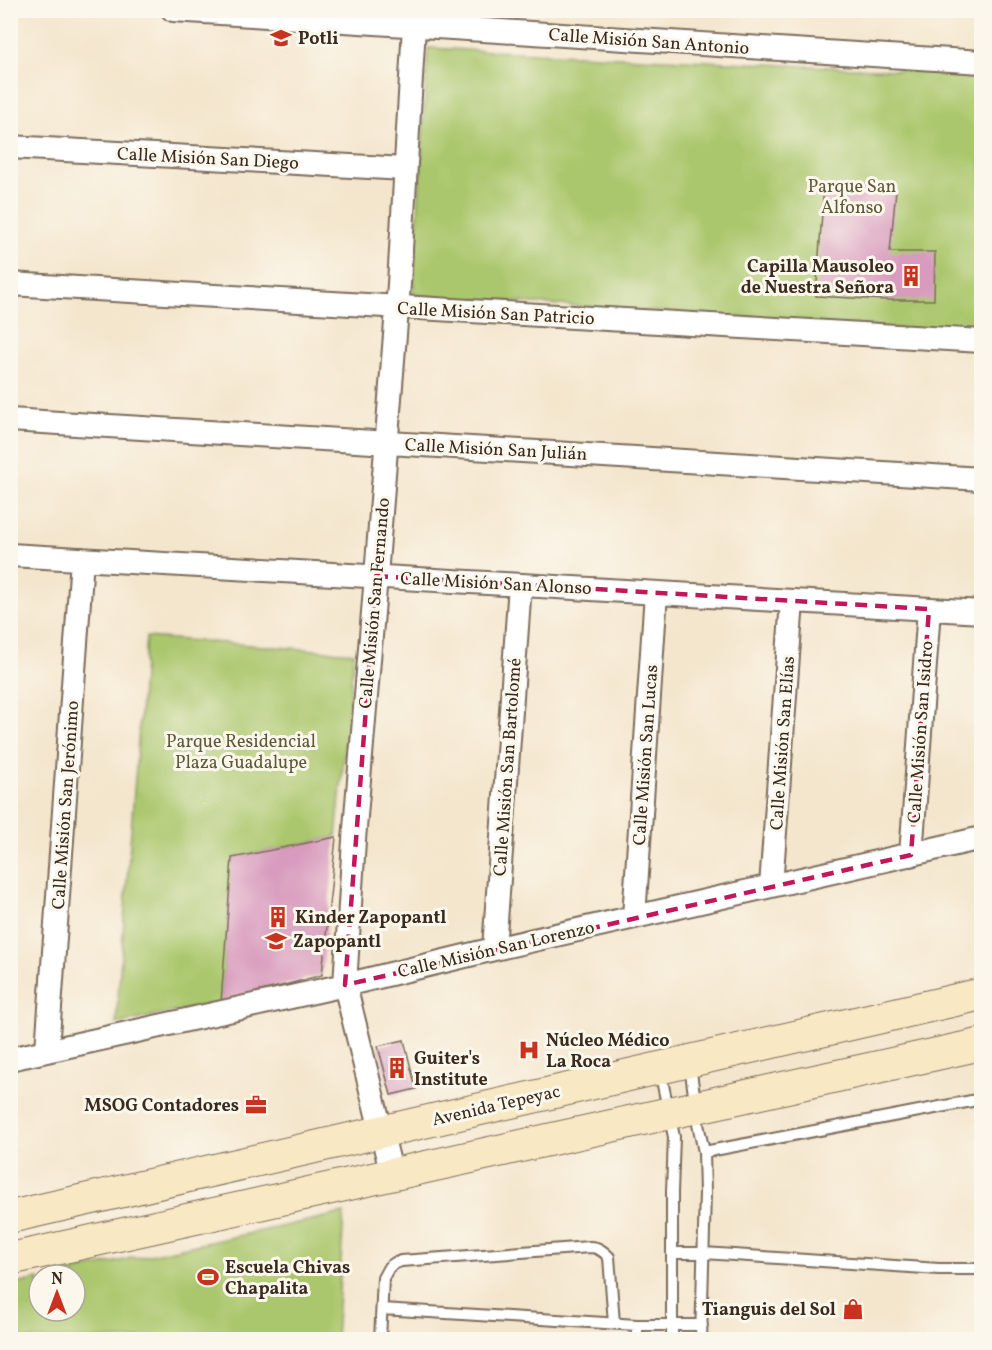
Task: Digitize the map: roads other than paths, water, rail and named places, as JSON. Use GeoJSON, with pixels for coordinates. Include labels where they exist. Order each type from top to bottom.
{"type":"FeatureCollection","features":[{"type":"Feature","properties":{"kind":"street","name":"Calle Misión San Antonio"},"geometry":{"type":"LineString","coordinates":[[173,10],[981,62]]}},
{"type":"Feature","properties":{"kind":"street","name":"Calle Misión San Fernando"},"geometry":{"type":"LineString","coordinates":[[392,1175],[345,984],[354,840],[397,307],[414,26]]}},
{"type":"Feature","properties":{"kind":"street","name":"Calle Misión San Diego"},"geometry":{"type":"LineString","coordinates":[[10,147],[405,169]]}},
{"type":"Feature","properties":{"kind":"street","name":"Calle Misión San Patricio"},"geometry":{"type":"LineString","coordinates":[[10,284],[981,341]]}},
{"type":"Feature","properties":{"kind":"street","name":"Calle Misión San Julián"},"geometry":{"type":"LineString","coordinates":[[10,420],[981,478]]}},
{"type":"Feature","properties":{"kind":"street","name":"Calle Misión San Alonso"},"geometry":{"type":"LineString","coordinates":[[10,555],[981,612]]}},
{"type":"Feature","properties":{"kind":"street","name":"Calle Misión San Jerónimo"},"geometry":{"type":"LineString","coordinates":[[48,1050],[82,560]]}},
{"type":"Feature","properties":{"kind":"street","name":"Calle Misión San Bartolomé"},"geometry":{"type":"LineString","coordinates":[[494,949],[520,585]]}},
{"type":"Feature","properties":{"kind":"street","name":"Calle Misión San Lucas"},"geometry":{"type":"LineString","coordinates":[[634,917],[656,593]]}},
{"type":"Feature","properties":{"kind":"street","name":"Calle Misión San Elías"},"geometry":{"type":"LineString","coordinates":[[771,886],[792,601]]}},
{"type":"Feature","properties":{"kind":"street","name":"Calle Misión San Isidro"},"geometry":{"type":"LineString","coordinates":[[911,855],[929,609]]}},
{"type":"Feature","properties":{"kind":"street","name":"Calle Misión San Lorenzo"},"geometry":{"type":"LineString","coordinates":[[10,1059],[981,838]]}},
{"type":"Feature","properties":{"kind":"street","name":"Avenida Tepeyac"},"geometry":{"type":"LineString","coordinates":[[10,1217],[981,994]]}},
{"type":"Feature","properties":{"kind":"street"},"geometry":{"type":"LineString","coordinates":[[10,1259],[981,1044]]}},
{"type":"Feature","properties":{"kind":"lane"},"geometry":{"type":"LineString","coordinates":[[672,1340],[674,1137],[682,1110],[689,1060]]}},
{"type":"Feature","properties":{"kind":"lane"},"geometry":{"type":"LineString","coordinates":[[659,1067],[704,1152],[701,1340]]}},
{"type":"Feature","properties":{"kind":"lane"},"geometry":{"type":"LineString","coordinates":[[704,1152],[981,1099]]}},
{"type":"Feature","properties":{"kind":"lane"},"geometry":{"type":"LineString","coordinates":[[380,1340],[383,1278],[389,1267],[395,1263],[590,1247],[600,1250],[609,1257],[614,1323]]}},
{"type":"Feature","properties":{"kind":"lane"},"geometry":{"type":"LineString","coordinates":[[672,1252],[704,1252],[939,1269],[981,1269]]}},
{"type":"Feature","properties":{"kind":"lane"},"geometry":{"type":"LineString","coordinates":[[382,1309],[638,1325],[702,1325]]}},
{"type":"Feature","properties":{"kind":"lane"},"geometry":{"type":"LineString","coordinates":[[637,1340],[638,1325]]}},
{"type":"Feature","properties":{"kind":"place","name":"Potli"},"geometry":{"type":"Point","coordinates":[281,38]}},
{"type":"Feature","properties":{"kind":"place","name":"Capilla Mausoleo de Nuestra Señora"},"geometry":{"type":"Point","coordinates":[911,276]}},
{"type":"Feature","properties":{"kind":"place","name":"Kinder Zapopantl"},"geometry":{"type":"Point","coordinates":[278,917]}},
{"type":"Feature","properties":{"kind":"place","name":"Zapopantl"},"geometry":{"type":"Point","coordinates":[276,941]}},
{"type":"Feature","properties":{"kind":"place","name":"Núcleo Médico La Roca"},"geometry":{"type":"Point","coordinates":[529,1050]}},
{"type":"Feature","properties":{"kind":"place","name":"Guiter's Institute"},"geometry":{"type":"Point","coordinates":[397,1068]}},
{"type":"Feature","properties":{"kind":"place","name":"MSOG Contadores"},"geometry":{"type":"Point","coordinates":[256,1105]}},
{"type":"Feature","properties":{"kind":"place","name":"Escuela Chivas Chapalita"},"geometry":{"type":"Point","coordinates":[208,1277]}},
{"type":"Feature","properties":{"kind":"place","name":"Tianguis del Sol"},"geometry":{"type":"Point","coordinates":[853,1309]}},
{"type":"Feature","properties":{"kind":"park label","name":"Parque San Alfonso"},"geometry":{"type":"Point","coordinates":[852,196]}},
{"type":"Feature","properties":{"kind":"park label","name":"Parque Residencial Plaza Guadalupe"},"geometry":{"type":"Point","coordinates":[241,751]}}]}
